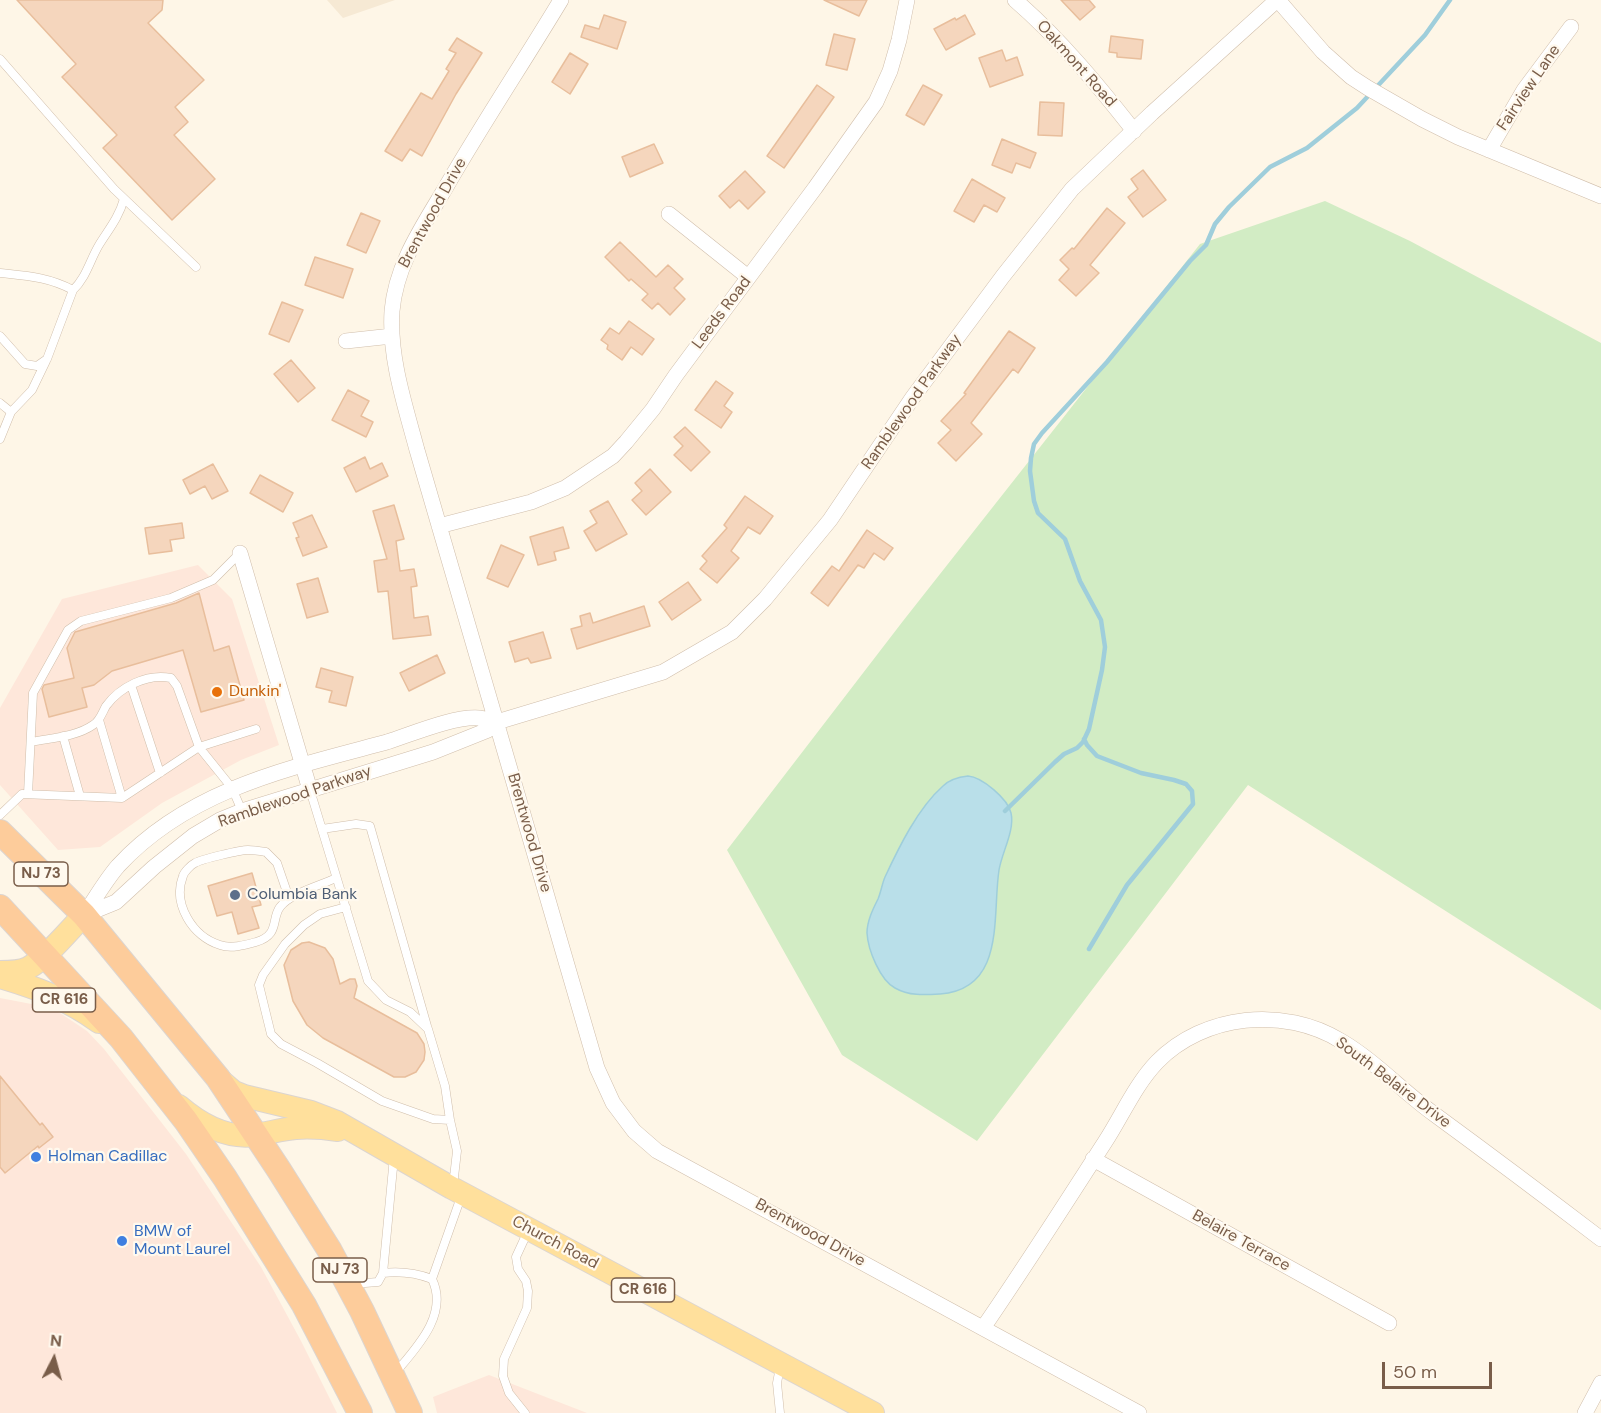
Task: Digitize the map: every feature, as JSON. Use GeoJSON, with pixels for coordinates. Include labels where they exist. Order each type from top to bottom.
{"type":"FeatureCollection","features":[{"type":"Feature","properties":{"kind":"highway","name":"NJ 73"},"geometry":{"type":"LineString","coordinates":[[0,832],[84,915],[218,1078],[305,1212],[348,1284],[410,1413]]}},
{"type":"Feature","properties":{"kind":"highway","name":"NJ 73"},"geometry":{"type":"LineString","coordinates":[[0,907],[121,1038],[167,1095],[264,1239],[323,1340],[360,1413]]}},
{"type":"Feature","properties":{"kind":"main road","name":"CR 616"},"geometry":{"type":"LineString","coordinates":[[0,972],[29,968],[84,915]]}},
{"type":"Feature","properties":{"kind":"main road","name":"CR 616"},"geometry":{"type":"LineString","coordinates":[[0,977],[61,998],[121,1038]]}},
{"type":"Feature","properties":{"kind":"main road","name":"Church Road"},"geometry":{"type":"LineString","coordinates":[[218,1078],[234,1092],[244,1096],[312,1112],[337,1122],[457,1190],[873,1413]]}},
{"type":"Feature","properties":{"kind":"main road","name":"Church Road"},"geometry":{"type":"LineString","coordinates":[[167,1095],[196,1120],[221,1132],[245,1136],[308,1127],[339,1130],[365,1138]]}},
{"type":"Feature","properties":{"kind":"street","name":"Brentwood Drive"},"geometry":{"type":"LineString","coordinates":[[561,0],[480,129],[412,245],[396,286],[392,311],[392,336],[400,386],[421,465],[597,1068],[613,1103],[634,1131],[657,1151],[1139,1413]]}},
{"type":"Feature","properties":{"kind":"street","name":"Leeds Road"},"geometry":{"type":"LineString","coordinates":[[440,526],[531,502],[581,479],[613,456],[641,425],[675,375],[815,188],[876,102],[890,71],[907,0]]}},
{"type":"Feature","properties":{"kind":"street","name":"Oakmont Road"},"geometry":{"type":"LineString","coordinates":[[1015,0],[1082,67],[1134,131]]}},
{"type":"Feature","properties":{"kind":"street"},"geometry":{"type":"LineString","coordinates":[[1277,0],[1323,52],[1351,77],[1422,119],[1489,150],[1601,196]]}},
{"type":"Feature","properties":{"kind":"street","name":"Ramblewood Parkway"},"geometry":{"type":"LineString","coordinates":[[84,915],[116,902],[172,852],[220,820],[452,745],[488,730],[497,722],[663,672],[732,632],[765,599],[830,520],[913,397],[1072,189],[1277,0]]}},
{"type":"Feature","properties":{"kind":"street","name":"Fairview Lane"},"geometry":{"type":"LineString","coordinates":[[1489,150],[1524,90],[1571,27]]}},
{"type":"Feature","properties":{"kind":"street"},"geometry":{"type":"LineString","coordinates":[[669,214],[748,278]]}},
{"type":"Feature","properties":{"kind":"street"},"geometry":{"type":"LineString","coordinates":[[346,341],[392,336]]}},
{"type":"Feature","properties":{"kind":"street"},"geometry":{"type":"LineString","coordinates":[[240,553],[310,790]]}},
{"type":"Feature","properties":{"kind":"street","name":"Ramblewood Parkway"},"geometry":{"type":"LineString","coordinates":[[84,915],[117,867],[153,835],[194,807],[232,788],[301,764],[460,720],[478,718],[497,722]]}},
{"type":"Feature","properties":{"kind":"street","name":"South Belaire Drive"},"geometry":{"type":"LineString","coordinates":[[983,1328],[1065,1206],[1144,1078],[1171,1050],[1205,1030],[1223,1024],[1262,1019],[1282,1020],[1321,1031],[1339,1039],[1357,1051],[1408,1095],[1601,1239]]}},
{"type":"Feature","properties":{"kind":"street","name":"Belaire Terrace"},"geometry":{"type":"LineString","coordinates":[[1093,1159],[1389,1323]]}},
{"type":"Feature","properties":{"kind":"street"},"geometry":{"type":"LineString","coordinates":[[1585,1413],[1601,1383]]}},
{"type":"Feature","properties":{"kind":"lane"},"geometry":{"type":"LineString","coordinates":[[0,59],[124,199],[196,267]]}},
{"type":"Feature","properties":{"kind":"lane"},"geometry":{"type":"LineString","coordinates":[[0,439],[11,412],[32,390],[47,359],[74,290],[81,284],[99,245],[120,215],[124,199]]}},
{"type":"Feature","properties":{"kind":"lane"},"geometry":{"type":"LineString","coordinates":[[0,273],[35,276],[55,281],[74,290]]}},
{"type":"Feature","properties":{"kind":"lane"},"geometry":{"type":"LineString","coordinates":[[0,336],[25,364],[37,366],[47,359]]}},
{"type":"Feature","properties":{"kind":"lane"},"geometry":{"type":"LineString","coordinates":[[0,404],[11,412]]}},
{"type":"Feature","properties":{"kind":"lane"},"geometry":{"type":"LineString","coordinates":[[28,794],[33,693],[68,630],[81,621],[171,598],[213,580],[240,553]]}},
{"type":"Feature","properties":{"kind":"lane"},"geometry":{"type":"LineString","coordinates":[[31,742],[63,736],[87,728],[99,720],[113,698],[131,685],[149,678],[161,676],[171,678],[177,686],[200,747],[232,788],[242,811]]}},
{"type":"Feature","properties":{"kind":"lane"},"geometry":{"type":"LineString","coordinates":[[131,685],[160,774]]}},
{"type":"Feature","properties":{"kind":"lane"},"geometry":{"type":"LineString","coordinates":[[99,720],[122,798]]}},
{"type":"Feature","properties":{"kind":"lane"},"geometry":{"type":"LineString","coordinates":[[0,815],[22,794],[122,798],[200,747],[256,729]]}},
{"type":"Feature","properties":{"kind":"lane"},"geometry":{"type":"LineString","coordinates":[[63,736],[80,796]]}},
{"type":"Feature","properties":{"kind":"lane"},"geometry":{"type":"LineString","coordinates":[[310,790],[368,981],[386,1000],[410,1012],[428,1029]]}},
{"type":"Feature","properties":{"kind":"lane"},"geometry":{"type":"LineString","coordinates":[[322,830],[356,824],[370,826],[445,1086],[457,1151],[457,1190],[432,1279],[437,1305],[433,1322],[393,1375]]}},
{"type":"Feature","properties":{"kind":"lane"},"geometry":{"type":"LineString","coordinates":[[288,898],[277,863],[266,852],[247,850],[194,863],[183,875],[180,894],[183,911],[192,927],[203,937],[220,945],[235,947],[258,941],[268,935],[275,924],[278,909],[288,898],[336,878]]}},
{"type":"Feature","properties":{"kind":"lane"},"geometry":{"type":"LineString","coordinates":[[346,907],[320,914],[304,925],[285,944],[263,975],[259,985],[271,1035],[281,1044],[382,1101],[433,1119],[450,1119]]}},
{"type":"Feature","properties":{"kind":"lane"},"geometry":{"type":"LineString","coordinates":[[348,1284],[378,1282],[383,1273],[394,1154]]}},
{"type":"Feature","properties":{"kind":"lane"},"geometry":{"type":"LineString","coordinates":[[525,1413],[509,1393],[502,1376],[504,1359],[527,1308],[526,1281],[518,1269],[516,1257],[529,1229]]}},
{"type":"Feature","properties":{"kind":"lane"},"geometry":{"type":"LineString","coordinates":[[383,1273],[398,1271],[423,1275],[432,1279]]}},
{"type":"Feature","properties":{"kind":"lane"},"geometry":{"type":"LineString","coordinates":[[780,1413],[777,1383],[781,1364]]}},
{"type":"Feature","properties":{"kind":"shaded area"},"geometry":{"type":"Polygon","coordinates":[[[327,0],[395,0],[343,18],[327,0]]]}},
{"type":"Feature","properties":{"kind":"shaded area"},"geometry":{"type":"Polygon","coordinates":[[[198,565],[232,599],[279,745],[241,760],[162,803],[100,847],[58,850],[0,785],[0,708],[62,599],[198,565]]]}},
{"type":"Feature","properties":{"kind":"shaded area","name":"BMW of Mount Laurel"},"geometry":{"type":"Polygon","coordinates":[[[0,998],[47,1007],[60,1013],[87,1031],[104,1049],[186,1154],[261,1267],[337,1413],[0,1413],[0,998]]]}},
{"type":"Feature","properties":{"kind":"shaded area"},"geometry":{"type":"Polygon","coordinates":[[[489,1375],[587,1413],[437,1413],[433,1397],[489,1375]]]}},
{"type":"Feature","properties":{"kind":"green space"},"geometry":{"type":"Polygon","coordinates":[[[1325,201],[1410,241],[1601,343],[1601,1010],[1248,785],[977,1141],[842,1055],[727,850],[903,621],[1200,244],[1325,201]]]}},
{"type":"Feature","properties":{"kind":"water"},"geometry":{"type":"Polygon","coordinates":[[[968,776],[980,780],[1005,801],[1012,820],[999,870],[992,947],[986,965],[976,979],[961,989],[940,994],[906,992],[895,988],[880,972],[872,956],[868,940],[869,920],[885,877],[925,805],[946,784],[968,776]]]}},
{"type":"Feature","properties":{"kind":"building"},"geometry":{"type":"Polygon","coordinates":[[[17,0],[163,0],[162,10],[148,23],[204,80],[175,107],[188,122],[174,135],[215,179],[172,220],[103,148],[117,135],[62,77],[76,64],[17,0]]]}},
{"type":"Feature","properties":{"kind":"building"},"geometry":{"type":"Polygon","coordinates":[[[824,0],[867,0],[859,16],[824,0]]]}},
{"type":"Feature","properties":{"kind":"building"},"geometry":{"type":"Polygon","coordinates":[[[1061,0],[1089,0],[1095,7],[1080,20],[1061,0]]]}},
{"type":"Feature","properties":{"kind":"building"},"geometry":{"type":"Polygon","coordinates":[[[604,15],[626,22],[617,49],[581,37],[585,25],[599,29],[604,15]]]}},
{"type":"Feature","properties":{"kind":"building"},"geometry":{"type":"Polygon","coordinates":[[[965,15],[975,34],[946,50],[934,29],[965,15]]]}},
{"type":"Feature","properties":{"kind":"building"},"geometry":{"type":"Polygon","coordinates":[[[834,34],[855,39],[847,70],[826,65],[834,34]]]}},
{"type":"Feature","properties":{"kind":"building"},"geometry":{"type":"Polygon","coordinates":[[[1111,36],[1143,40],[1141,59],[1117,57],[1117,53],[1109,52],[1111,36]]]}},
{"type":"Feature","properties":{"kind":"building"},"geometry":{"type":"Polygon","coordinates":[[[457,38],[482,53],[456,94],[422,156],[410,149],[402,161],[385,151],[421,93],[432,99],[449,71],[446,69],[456,53],[449,50],[457,38]]]}},
{"type":"Feature","properties":{"kind":"building"},"geometry":{"type":"Polygon","coordinates":[[[1002,50],[1006,61],[1017,57],[1023,75],[990,87],[979,58],[1002,50]]]}},
{"type":"Feature","properties":{"kind":"building"},"geometry":{"type":"Polygon","coordinates":[[[570,53],[588,64],[570,94],[552,82],[570,53]]]}},
{"type":"Feature","properties":{"kind":"building"},"geometry":{"type":"Polygon","coordinates":[[[817,85],[834,97],[784,168],[767,156],[817,85]]]}},
{"type":"Feature","properties":{"kind":"building"},"geometry":{"type":"Polygon","coordinates":[[[923,85],[942,95],[924,125],[906,115],[923,85]]]}},
{"type":"Feature","properties":{"kind":"building"},"geometry":{"type":"Polygon","coordinates":[[[1040,102],[1064,103],[1062,136],[1038,135],[1040,102]]]}},
{"type":"Feature","properties":{"kind":"building"},"geometry":{"type":"Polygon","coordinates":[[[1002,139],[1036,153],[1030,168],[1016,163],[1012,173],[992,165],[1002,139]]]}},
{"type":"Feature","properties":{"kind":"building"},"geometry":{"type":"Polygon","coordinates":[[[654,144],[663,163],[630,177],[622,157],[654,144]]]}},
{"type":"Feature","properties":{"kind":"building"},"geometry":{"type":"Polygon","coordinates":[[[1143,170],[1166,200],[1143,217],[1128,197],[1138,189],[1131,179],[1143,170]]]}},
{"type":"Feature","properties":{"kind":"building"},"geometry":{"type":"Polygon","coordinates":[[[745,171],[765,192],[748,209],[739,200],[730,208],[719,196],[745,171]]]}},
{"type":"Feature","properties":{"kind":"building"},"geometry":{"type":"Polygon","coordinates":[[[972,179],[1005,198],[997,212],[984,205],[974,222],[954,211],[972,179]]]}},
{"type":"Feature","properties":{"kind":"building"},"geometry":{"type":"Polygon","coordinates":[[[1107,208],[1125,223],[1090,265],[1099,273],[1076,296],[1059,280],[1069,269],[1060,260],[1072,248],[1074,249],[1107,208]]]}},
{"type":"Feature","properties":{"kind":"building"},"geometry":{"type":"Polygon","coordinates":[[[361,213],[380,221],[366,253],[347,245],[361,213]]]}},
{"type":"Feature","properties":{"kind":"building"},"geometry":{"type":"Polygon","coordinates":[[[620,242],[656,277],[668,265],[683,279],[674,288],[685,299],[670,315],[658,303],[652,309],[642,300],[648,294],[631,279],[629,281],[605,257],[620,242]]]}},
{"type":"Feature","properties":{"kind":"building"},"geometry":{"type":"Polygon","coordinates":[[[315,257],[353,269],[343,298],[305,285],[315,257]]]}},
{"type":"Feature","properties":{"kind":"building"},"geometry":{"type":"Polygon","coordinates":[[[282,302],[303,310],[289,342],[269,334],[282,302]]]}},
{"type":"Feature","properties":{"kind":"building"},"geometry":{"type":"Polygon","coordinates":[[[629,321],[654,339],[642,355],[631,347],[622,360],[607,349],[608,345],[601,340],[610,328],[619,334],[629,321]]]}},
{"type":"Feature","properties":{"kind":"building"},"geometry":{"type":"Polygon","coordinates":[[[1009,331],[1035,348],[1018,373],[1013,369],[971,423],[982,434],[956,461],[938,443],[951,430],[941,421],[966,394],[964,393],[1009,331]]]}},
{"type":"Feature","properties":{"kind":"building"},"geometry":{"type":"Polygon","coordinates":[[[291,360],[315,388],[298,402],[274,374],[291,360]]]}},
{"type":"Feature","properties":{"kind":"building"},"geometry":{"type":"Polygon","coordinates":[[[716,381],[733,393],[724,406],[732,412],[721,428],[695,410],[716,381]]]}},
{"type":"Feature","properties":{"kind":"building"},"geometry":{"type":"Polygon","coordinates":[[[348,390],[369,401],[361,416],[373,422],[366,437],[332,420],[348,390]]]}},
{"type":"Feature","properties":{"kind":"building"},"geometry":{"type":"Polygon","coordinates":[[[685,427],[710,452],[691,471],[674,455],[683,446],[674,437],[685,427]]]}},
{"type":"Feature","properties":{"kind":"building"},"geometry":{"type":"Polygon","coordinates":[[[365,457],[370,469],[382,463],[388,476],[356,492],[344,468],[365,457]]]}},
{"type":"Feature","properties":{"kind":"building"},"geometry":{"type":"Polygon","coordinates":[[[213,464],[228,491],[212,499],[205,486],[190,494],[183,480],[213,464]]]}},
{"type":"Feature","properties":{"kind":"building"},"geometry":{"type":"Polygon","coordinates":[[[650,469],[671,492],[646,515],[632,500],[642,491],[635,483],[650,469]]]}},
{"type":"Feature","properties":{"kind":"building"},"geometry":{"type":"Polygon","coordinates":[[[260,475],[293,493],[283,512],[250,493],[260,475]]]}},
{"type":"Feature","properties":{"kind":"building"},"geometry":{"type":"Polygon","coordinates":[[[745,496],[773,516],[760,534],[748,527],[731,551],[739,558],[717,583],[700,569],[707,561],[702,556],[727,528],[724,525],[745,496]]]}},
{"type":"Feature","properties":{"kind":"building"},"geometry":{"type":"Polygon","coordinates":[[[608,501],[627,534],[596,551],[584,531],[597,523],[590,511],[608,501]]]}},
{"type":"Feature","properties":{"kind":"building"},"geometry":{"type":"Polygon","coordinates":[[[394,505],[404,539],[396,541],[400,571],[414,569],[417,586],[411,587],[414,618],[428,616],[431,635],[393,639],[388,591],[378,592],[374,561],[387,559],[373,511],[394,505]]]}},
{"type":"Feature","properties":{"kind":"building"},"geometry":{"type":"Polygon","coordinates":[[[312,515],[327,547],[303,556],[293,523],[312,515]]]}},
{"type":"Feature","properties":{"kind":"building"},"geometry":{"type":"Polygon","coordinates":[[[182,523],[184,538],[170,540],[172,551],[149,554],[145,528],[182,523]]]}},
{"type":"Feature","properties":{"kind":"building"},"geometry":{"type":"Polygon","coordinates":[[[563,527],[569,548],[554,552],[556,560],[538,565],[530,537],[563,527]]]}},
{"type":"Feature","properties":{"kind":"building"},"geometry":{"type":"Polygon","coordinates":[[[867,530],[893,548],[884,560],[874,553],[864,568],[858,565],[828,606],[811,593],[832,566],[839,571],[867,530]]]}},
{"type":"Feature","properties":{"kind":"building"},"geometry":{"type":"Polygon","coordinates":[[[501,545],[524,555],[508,587],[487,578],[501,545]]]}},
{"type":"Feature","properties":{"kind":"building"},"geometry":{"type":"Polygon","coordinates":[[[318,578],[328,612],[307,618],[297,584],[318,578]]]}},
{"type":"Feature","properties":{"kind":"building"},"geometry":{"type":"Polygon","coordinates":[[[688,582],[701,600],[672,620],[659,602],[688,582]]]}},
{"type":"Feature","properties":{"kind":"building"},"geometry":{"type":"Polygon","coordinates":[[[199,593],[214,651],[229,646],[244,700],[201,712],[183,650],[112,671],[94,685],[82,688],[87,707],[49,717],[42,689],[44,685],[74,678],[67,648],[75,632],[176,603],[199,593]]]}},
{"type":"Feature","properties":{"kind":"building"},"geometry":{"type":"Polygon","coordinates":[[[644,606],[650,626],[577,649],[571,629],[582,626],[580,616],[590,613],[593,623],[644,606]]]}},
{"type":"Feature","properties":{"kind":"building"},"geometry":{"type":"Polygon","coordinates":[[[543,632],[551,658],[531,663],[528,658],[515,662],[509,642],[543,632]]]}},
{"type":"Feature","properties":{"kind":"building"},"geometry":{"type":"Polygon","coordinates":[[[437,655],[445,673],[409,691],[400,673],[437,655]]]}},
{"type":"Feature","properties":{"kind":"building"},"geometry":{"type":"Polygon","coordinates":[[[321,668],[353,677],[346,706],[329,702],[332,691],[316,687],[321,668]]]}},
{"type":"Feature","properties":{"kind":"building"},"geometry":{"type":"Polygon","coordinates":[[[252,873],[261,905],[252,907],[259,928],[238,934],[232,912],[217,916],[208,886],[252,873]]]}},
{"type":"Feature","properties":{"kind":"building"},"geometry":{"type":"Polygon","coordinates":[[[309,942],[325,948],[333,959],[340,984],[355,979],[357,986],[354,998],[417,1033],[424,1044],[425,1052],[424,1060],[416,1072],[405,1077],[394,1077],[323,1038],[307,1025],[293,1001],[284,965],[291,950],[302,943],[309,942]]]}},
{"type":"Feature","properties":{"kind":"building","name":"Holman Cadillac"},"geometry":{"type":"Polygon","coordinates":[[[0,1076],[40,1125],[42,1123],[53,1137],[5,1173],[0,1167],[0,1076]]]}},
{"type":"Feature","properties":{"kind":"waterway"},"geometry":{"type":"LineString","coordinates":[[1005,811],[1064,754],[1077,748],[1083,742],[1089,729],[1105,647],[1101,620],[1080,581],[1065,539],[1038,513],[1030,471],[1034,444],[1206,245],[1215,224],[1229,207],[1270,167],[1307,148],[1357,108],[1425,35],[1450,0]]}},
{"type":"Feature","properties":{"kind":"waterway"},"geometry":{"type":"LineString","coordinates":[[1084,739],[1097,756],[1141,773],[1186,784],[1192,791],[1193,804],[1127,885],[1089,949]]}},
{"type":"Feature","properties":{"kind":"place","name":"Dunkin'"},"geometry":{"type":"Point","coordinates":[217,692]}},
{"type":"Feature","properties":{"kind":"place","name":"Columbia Bank"},"geometry":{"type":"Point","coordinates":[235,895]}},
{"type":"Feature","properties":{"kind":"place","name":"Holman Cadillac"},"geometry":{"type":"Point","coordinates":[36,1157]}},
{"type":"Feature","properties":{"kind":"place","name":"BMW of Mount Laurel"},"geometry":{"type":"Point","coordinates":[122,1241]}}]}
